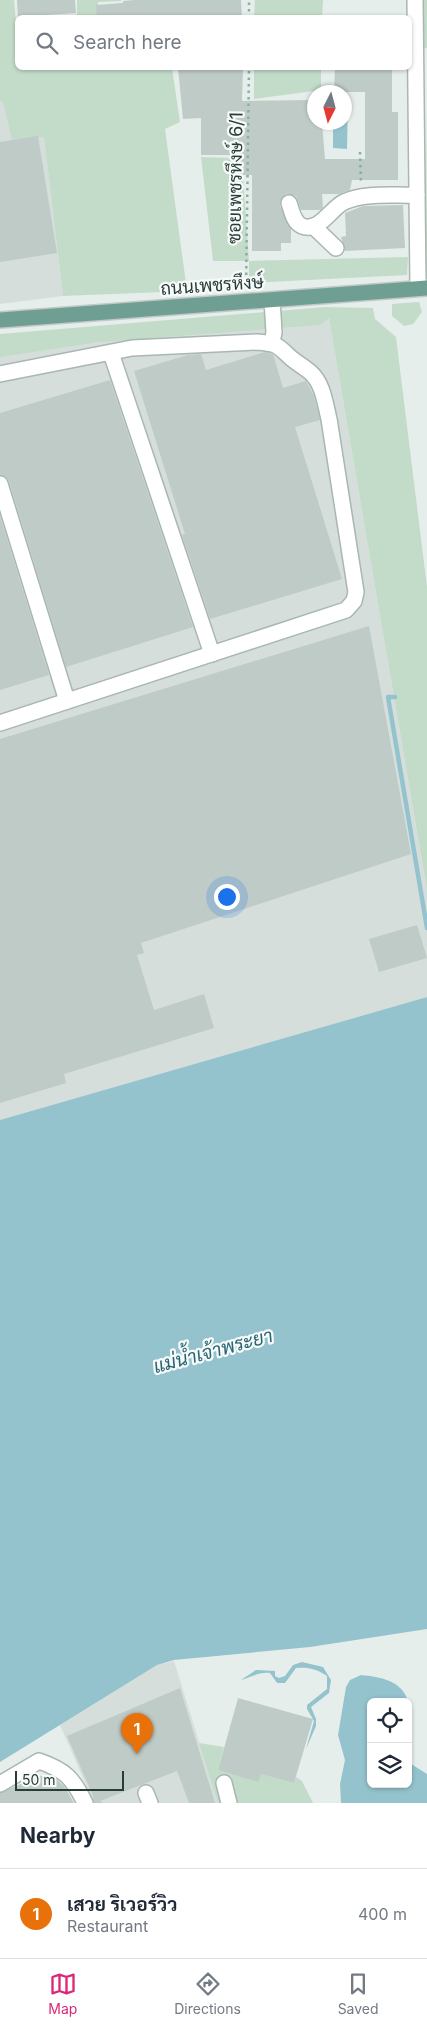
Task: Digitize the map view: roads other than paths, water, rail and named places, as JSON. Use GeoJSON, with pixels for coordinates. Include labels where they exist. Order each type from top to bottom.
{"type":"FeatureCollection","features":[{"type":"Feature","properties":{"kind":"main road","name":"ถนนเพชรหึงษ์"},"geometry":{"type":"LineString","coordinates":[[0,320],[422,288]]}},
{"type":"Feature","properties":{"kind":"street"},"geometry":{"type":"LineString","coordinates":[[416,0],[417,195],[422,288]]}},
{"type":"Feature","properties":{"kind":"street"},"geometry":{"type":"LineString","coordinates":[[313,226],[342,203],[362,198],[417,195]]}},
{"type":"Feature","properties":{"kind":"street"},"geometry":{"type":"LineString","coordinates":[[290,203],[294,218],[300,225],[313,226],[336,248]]}},
{"type":"Feature","properties":{"kind":"street"},"geometry":{"type":"LineString","coordinates":[[272,300],[274,325],[272,343]]}},
{"type":"Feature","properties":{"kind":"street"},"geometry":{"type":"LineString","coordinates":[[0,374],[132,348],[257,342],[272,343],[283,348],[290,357],[310,372],[319,382],[323,395],[329,419],[356,592],[354,601],[346,610],[0,723]]}},
{"type":"Feature","properties":{"kind":"street"},"geometry":{"type":"LineString","coordinates":[[111,353],[212,654]]}},
{"type":"Feature","properties":{"kind":"street"},"geometry":{"type":"LineString","coordinates":[[0,484],[67,702]]}},
{"type":"Feature","properties":{"kind":"street"},"geometry":{"type":"LineString","coordinates":[[0,1784],[39,1761],[58,1767],[75,1782],[85,1803]]}},
{"type":"Feature","properties":{"kind":"street"},"geometry":{"type":"LineString","coordinates":[[224,1783],[229,1803]]}},
{"type":"Feature","properties":{"kind":"water"},"geometry":{"type":"Polygon","coordinates":[[[333,130],[347,130],[347,149],[333,148],[333,130]]]}},
{"type":"Feature","properties":{"kind":"water","name":"แม่น้ำเจ้าพระยา"},"geometry":{"type":"Polygon","coordinates":[[[427,997],[427,1629],[310,1647],[174,1660],[157,1665],[0,1762],[0,1120],[427,997]]]}},
{"type":"Feature","properties":{"kind":"water"},"geometry":{"type":"Polygon","coordinates":[[[302,1662],[323,1667],[331,1680],[329,1693],[311,1707],[316,1719],[316,1726],[306,1749],[314,1721],[307,1709],[307,1705],[327,1689],[327,1676],[316,1670],[296,1668],[285,1683],[277,1683],[270,1673],[258,1674],[241,1680],[256,1670],[275,1671],[275,1676],[279,1678],[285,1676],[293,1665],[302,1662]]]}},
{"type":"Feature","properties":{"kind":"water"},"geometry":{"type":"Polygon","coordinates":[[[361,1675],[389,1681],[396,1684],[406,1698],[367,1698],[367,1788],[412,1788],[412,1765],[427,1774],[427,1803],[341,1803],[340,1784],[345,1760],[338,1735],[346,1687],[350,1680],[361,1675]]]}},
{"type":"Feature","properties":{"kind":"waterway"},"geometry":{"type":"LineString","coordinates":[[395,697],[388,697],[427,928]]}},
{"type":"Feature","properties":{"kind":"place","name":"เสวย ริเวอร์วิว"},"geometry":{"type":"Point","coordinates":[137,1754]}}]}
